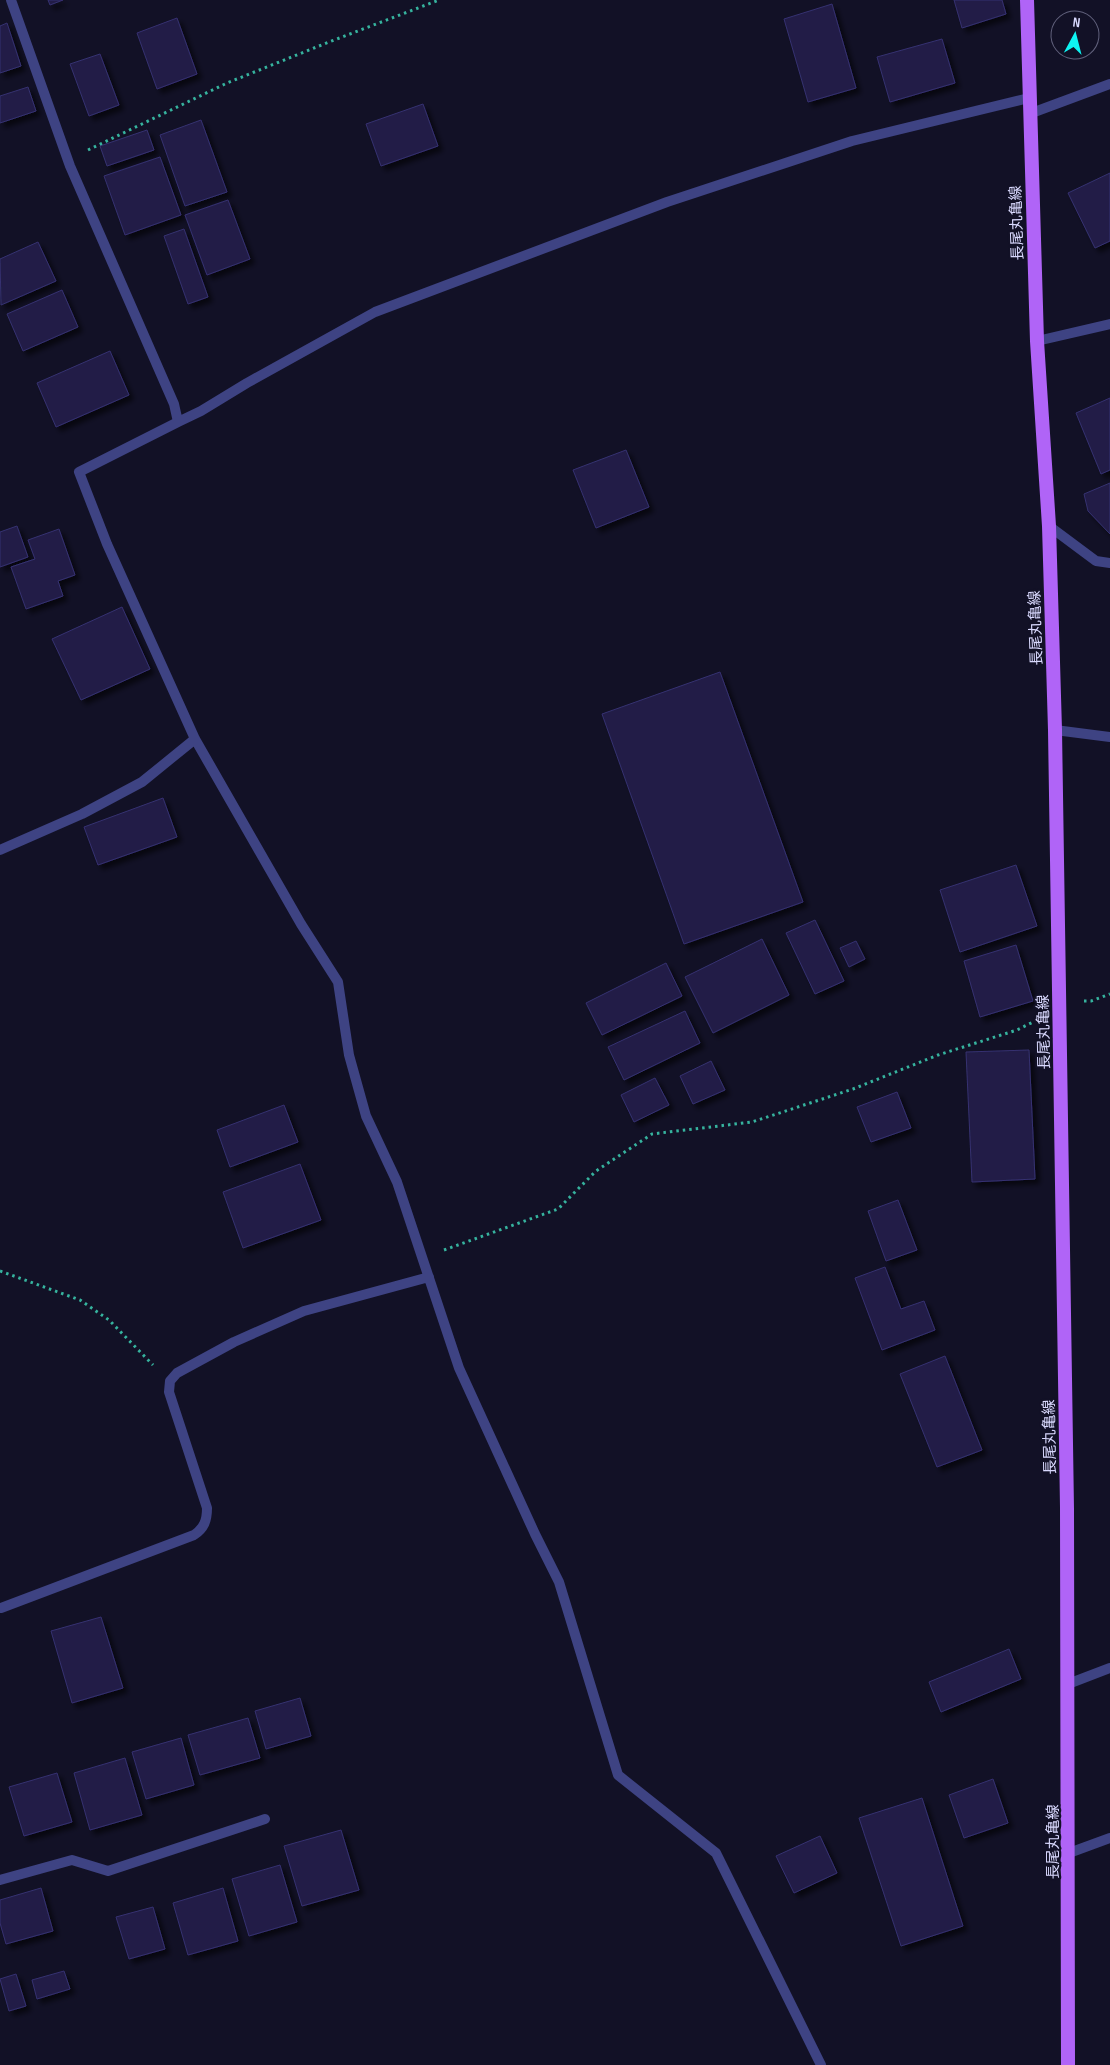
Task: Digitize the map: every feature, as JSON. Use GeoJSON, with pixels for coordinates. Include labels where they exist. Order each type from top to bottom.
{"type":"FeatureCollection","features":[{"type":"Feature","properties":{"kind":"main road","name":"長尾丸亀線"},"geometry":{"type":"LineString","coordinates":[[1027,0],[1037,341],[1048,526],[1055,730],[1068,1684],[1068,2065]]}},
{"type":"Feature","properties":{"kind":"street"},"geometry":{"type":"LineString","coordinates":[[11,0],[68,159],[174,404],[178,422]]}},
{"type":"Feature","properties":{"kind":"street"},"geometry":{"type":"LineString","coordinates":[[1029,114],[1110,84]]}},
{"type":"Feature","properties":{"kind":"street"},"geometry":{"type":"LineString","coordinates":[[821,2065],[716,1853],[618,1776],[559,1582],[459,1368],[397,1182],[366,1116],[349,1055],[338,982],[300,924],[195,739],[106,544],[79,472],[201,411],[264,374],[384,309],[667,202],[842,144],[1029,98]]}},
{"type":"Feature","properties":{"kind":"street"},"geometry":{"type":"LineString","coordinates":[[1037,341],[1110,324]]}},
{"type":"Feature","properties":{"kind":"street"},"geometry":{"type":"LineString","coordinates":[[1048,526],[1096,561],[1110,564]]}},
{"type":"Feature","properties":{"kind":"street"},"geometry":{"type":"LineString","coordinates":[[1055,730],[1110,737]]}},
{"type":"Feature","properties":{"kind":"street"},"geometry":{"type":"LineString","coordinates":[[0,850],[82,814],[142,782],[195,739]]}},
{"type":"Feature","properties":{"kind":"street"},"geometry":{"type":"LineString","coordinates":[[1,1608],[194,1535],[202,1529],[208,1519],[207,1508],[169,1392],[170,1381],[176,1373],[234,1342],[304,1310],[429,1278]]}},
{"type":"Feature","properties":{"kind":"street"},"geometry":{"type":"LineString","coordinates":[[1068,1684],[1110,1668]]}},
{"type":"Feature","properties":{"kind":"street"},"geometry":{"type":"LineString","coordinates":[[0,1880],[72,1860],[108,1871],[265,1819]]}},
{"type":"Feature","properties":{"kind":"street"},"geometry":{"type":"LineString","coordinates":[[1069,1853],[1110,1838]]}},
{"type":"Feature","properties":{"kind":"path"},"geometry":{"type":"LineString","coordinates":[[68,159],[227,83],[439,0]]}},
{"type":"Feature","properties":{"kind":"path"},"geometry":{"type":"LineString","coordinates":[[422,1258],[558,1208],[596,1171],[652,1134],[752,1122],[853,1089],[938,1055],[1018,1030],[1060,1008]]}},
{"type":"Feature","properties":{"kind":"path"},"geometry":{"type":"LineString","coordinates":[[0,1271],[80,1300],[109,1320],[170,1381]]}},
{"type":"Feature","properties":{"kind":"building"},"geometry":{"type":"Polygon","coordinates":[[[48,0],[63,0],[50,5],[48,0]]]}},
{"type":"Feature","properties":{"kind":"building"},"geometry":{"type":"Polygon","coordinates":[[[954,0],[1002,0],[1006,14],[962,28],[954,0]]]}},
{"type":"Feature","properties":{"kind":"building"},"geometry":{"type":"Polygon","coordinates":[[[832,4],[856,88],[808,102],[784,19],[832,4]]]}},
{"type":"Feature","properties":{"kind":"building"},"geometry":{"type":"Polygon","coordinates":[[[177,18],[197,74],[157,89],[137,33],[177,18]]]}},
{"type":"Feature","properties":{"kind":"building"},"geometry":{"type":"Polygon","coordinates":[[[7,23],[21,66],[0,73],[0,26],[7,23]]]}},
{"type":"Feature","properties":{"kind":"building"},"geometry":{"type":"Polygon","coordinates":[[[942,39],[955,83],[890,102],[877,57],[942,39]]]}},
{"type":"Feature","properties":{"kind":"building"},"geometry":{"type":"Polygon","coordinates":[[[100,54],[119,105],[89,116],[70,64],[100,54]]]}},
{"type":"Feature","properties":{"kind":"building"},"geometry":{"type":"Polygon","coordinates":[[[28,87],[36,111],[0,123],[0,96],[28,87]]]}},
{"type":"Feature","properties":{"kind":"building"},"geometry":{"type":"Polygon","coordinates":[[[423,104],[438,146],[381,166],[366,124],[423,104]]]}},
{"type":"Feature","properties":{"kind":"building"},"geometry":{"type":"Polygon","coordinates":[[[201,120],[227,192],[185,206],[160,135],[201,120]]]}},
{"type":"Feature","properties":{"kind":"building"},"geometry":{"type":"Polygon","coordinates":[[[147,130],[154,150],[107,166],[100,146],[147,130]]]}},
{"type":"Feature","properties":{"kind":"building"},"geometry":{"type":"Polygon","coordinates":[[[160,157],[181,215],[125,235],[104,176],[160,157]]]}},
{"type":"Feature","properties":{"kind":"building"},"geometry":{"type":"Polygon","coordinates":[[[1110,173],[1110,241],[1095,248],[1068,193],[1110,173]]]}},
{"type":"Feature","properties":{"kind":"building"},"geometry":{"type":"Polygon","coordinates":[[[228,200],[250,259],[207,275],[185,215],[228,200]]]}},
{"type":"Feature","properties":{"kind":"building"},"geometry":{"type":"Polygon","coordinates":[[[184,229],[208,297],[188,304],[164,236],[184,229]]]}},
{"type":"Feature","properties":{"kind":"building"},"geometry":{"type":"Polygon","coordinates":[[[38,242],[56,281],[1,305],[0,259],[38,242]]]}},
{"type":"Feature","properties":{"kind":"building"},"geometry":{"type":"Polygon","coordinates":[[[62,290],[78,327],[23,351],[7,314],[62,290]]]}},
{"type":"Feature","properties":{"kind":"building"},"geometry":{"type":"Polygon","coordinates":[[[110,351],[129,395],[56,427],[37,383],[110,351]]]}},
{"type":"Feature","properties":{"kind":"building"},"geometry":{"type":"Polygon","coordinates":[[[1110,398],[1110,470],[1101,474],[1076,413],[1110,398]]]}},
{"type":"Feature","properties":{"kind":"building"},"geometry":{"type":"Polygon","coordinates":[[[626,450],[649,507],[596,528],[573,470],[626,450]]]}},
{"type":"Feature","properties":{"kind":"building"},"geometry":{"type":"Polygon","coordinates":[[[1110,483],[1110,534],[1088,511],[1084,494],[1110,483]]]}},
{"type":"Feature","properties":{"kind":"building"},"geometry":{"type":"Polygon","coordinates":[[[17,526],[28,557],[0,567],[0,532],[17,526]]]}},
{"type":"Feature","properties":{"kind":"building"},"geometry":{"type":"Polygon","coordinates":[[[59,529],[75,575],[58,581],[63,596],[26,609],[11,567],[35,559],[28,540],[59,529]]]}},
{"type":"Feature","properties":{"kind":"building"},"geometry":{"type":"Polygon","coordinates":[[[122,607],[150,669],[81,700],[52,639],[122,607]]]}},
{"type":"Feature","properties":{"kind":"building"},"geometry":{"type":"Polygon","coordinates":[[[720,672],[803,902],[684,944],[602,714],[720,672]]]}},
{"type":"Feature","properties":{"kind":"building"},"geometry":{"type":"Polygon","coordinates":[[[163,798],[177,837],[98,865],[84,827],[163,798]]]}},
{"type":"Feature","properties":{"kind":"building"},"geometry":{"type":"Polygon","coordinates":[[[1016,865],[1037,926],[960,952],[940,890],[1016,865]]]}},
{"type":"Feature","properties":{"kind":"building"},"geometry":{"type":"Polygon","coordinates":[[[815,920],[844,981],[815,994],[786,933],[815,920]]]}},
{"type":"Feature","properties":{"kind":"building"},"geometry":{"type":"Polygon","coordinates":[[[762,939],[789,995],[713,1033],[685,977],[762,939]]]}},
{"type":"Feature","properties":{"kind":"building"},"geometry":{"type":"Polygon","coordinates":[[[856,941],[865,959],[849,967],[840,948],[856,941]]]}},
{"type":"Feature","properties":{"kind":"building"},"geometry":{"type":"Polygon","coordinates":[[[1016,945],[1033,1001],[980,1017],[964,961],[1016,945]]]}},
{"type":"Feature","properties":{"kind":"building"},"geometry":{"type":"Polygon","coordinates":[[[666,963],[682,996],[602,1035],[586,1003],[666,963]]]}},
{"type":"Feature","properties":{"kind":"building"},"geometry":{"type":"Polygon","coordinates":[[[685,1011],[700,1043],[624,1080],[608,1047],[685,1011]]]}},
{"type":"Feature","properties":{"kind":"building"},"geometry":{"type":"Polygon","coordinates":[[[1029,1050],[1035,1179],[972,1182],[966,1052],[1029,1050]]]}},
{"type":"Feature","properties":{"kind":"building"},"geometry":{"type":"Polygon","coordinates":[[[711,1061],[725,1090],[693,1104],[680,1076],[711,1061]]]}},
{"type":"Feature","properties":{"kind":"building"},"geometry":{"type":"Polygon","coordinates":[[[655,1078],[669,1105],[634,1122],[621,1095],[655,1078]]]}},
{"type":"Feature","properties":{"kind":"building"},"geometry":{"type":"Polygon","coordinates":[[[897,1092],[911,1128],[871,1142],[857,1107],[897,1092]]]}},
{"type":"Feature","properties":{"kind":"building"},"geometry":{"type":"Polygon","coordinates":[[[284,1105],[298,1142],[230,1167],[217,1130],[284,1105]]]}},
{"type":"Feature","properties":{"kind":"building"},"geometry":{"type":"Polygon","coordinates":[[[300,1164],[321,1220],[243,1248],[223,1192],[300,1164]]]}},
{"type":"Feature","properties":{"kind":"building"},"geometry":{"type":"Polygon","coordinates":[[[898,1200],[917,1250],[886,1261],[868,1211],[898,1200]]]}},
{"type":"Feature","properties":{"kind":"building"},"geometry":{"type":"Polygon","coordinates":[[[885,1267],[901,1309],[924,1301],[935,1330],[882,1350],[855,1278],[885,1267]]]}},
{"type":"Feature","properties":{"kind":"building"},"geometry":{"type":"Polygon","coordinates":[[[945,1356],[982,1450],[937,1467],[900,1374],[945,1356]]]}},
{"type":"Feature","properties":{"kind":"building"},"geometry":{"type":"Polygon","coordinates":[[[101,1617],[123,1688],[72,1703],[51,1631],[101,1617]]]}},
{"type":"Feature","properties":{"kind":"building"},"geometry":{"type":"Polygon","coordinates":[[[1009,1649],[1021,1679],[941,1712],[929,1682],[1009,1649]]]}},
{"type":"Feature","properties":{"kind":"building"},"geometry":{"type":"Polygon","coordinates":[[[300,1698],[311,1736],[266,1749],[255,1711],[300,1698]]]}},
{"type":"Feature","properties":{"kind":"building"},"geometry":{"type":"Polygon","coordinates":[[[248,1718],[260,1758],[200,1775],[188,1735],[248,1718]]]}},
{"type":"Feature","properties":{"kind":"building"},"geometry":{"type":"Polygon","coordinates":[[[181,1738],[194,1785],[146,1799],[132,1752],[181,1738]]]}},
{"type":"Feature","properties":{"kind":"building"},"geometry":{"type":"Polygon","coordinates":[[[125,1758],[142,1815],[90,1830],[74,1773],[125,1758]]]}},
{"type":"Feature","properties":{"kind":"building"},"geometry":{"type":"Polygon","coordinates":[[[57,1773],[72,1822],[24,1836],[9,1787],[57,1773]]]}},
{"type":"Feature","properties":{"kind":"building"},"geometry":{"type":"Polygon","coordinates":[[[993,1779],[1008,1823],[964,1838],[949,1795],[993,1779]]]}},
{"type":"Feature","properties":{"kind":"building"},"geometry":{"type":"Polygon","coordinates":[[[922,1798],[963,1926],[901,1946],[859,1818],[922,1798]]]}},
{"type":"Feature","properties":{"kind":"building"},"geometry":{"type":"Polygon","coordinates":[[[341,1830],[359,1890],[302,1906],[284,1846],[341,1830]]]}},
{"type":"Feature","properties":{"kind":"building"},"geometry":{"type":"Polygon","coordinates":[[[820,1836],[837,1873],[794,1893],[776,1856],[820,1836]]]}},
{"type":"Feature","properties":{"kind":"building"},"geometry":{"type":"Polygon","coordinates":[[[280,1865],[297,1922],[249,1936],[232,1879],[280,1865]]]}},
{"type":"Feature","properties":{"kind":"building"},"geometry":{"type":"Polygon","coordinates":[[[41,1888],[53,1931],[6,1944],[0,1923],[0,1900],[41,1888]]]}},
{"type":"Feature","properties":{"kind":"building"},"geometry":{"type":"Polygon","coordinates":[[[223,1888],[238,1941],[188,1955],[173,1903],[223,1888]]]}},
{"type":"Feature","properties":{"kind":"building"},"geometry":{"type":"Polygon","coordinates":[[[153,1907],[165,1949],[129,1959],[116,1917],[153,1907]]]}},
{"type":"Feature","properties":{"kind":"building"},"geometry":{"type":"Polygon","coordinates":[[[64,1971],[70,1989],[37,1999],[32,1980],[64,1971]]]}},
{"type":"Feature","properties":{"kind":"building"},"geometry":{"type":"Polygon","coordinates":[[[16,1974],[26,2006],[9,2011],[0,1979],[16,1974]]]}}]}
